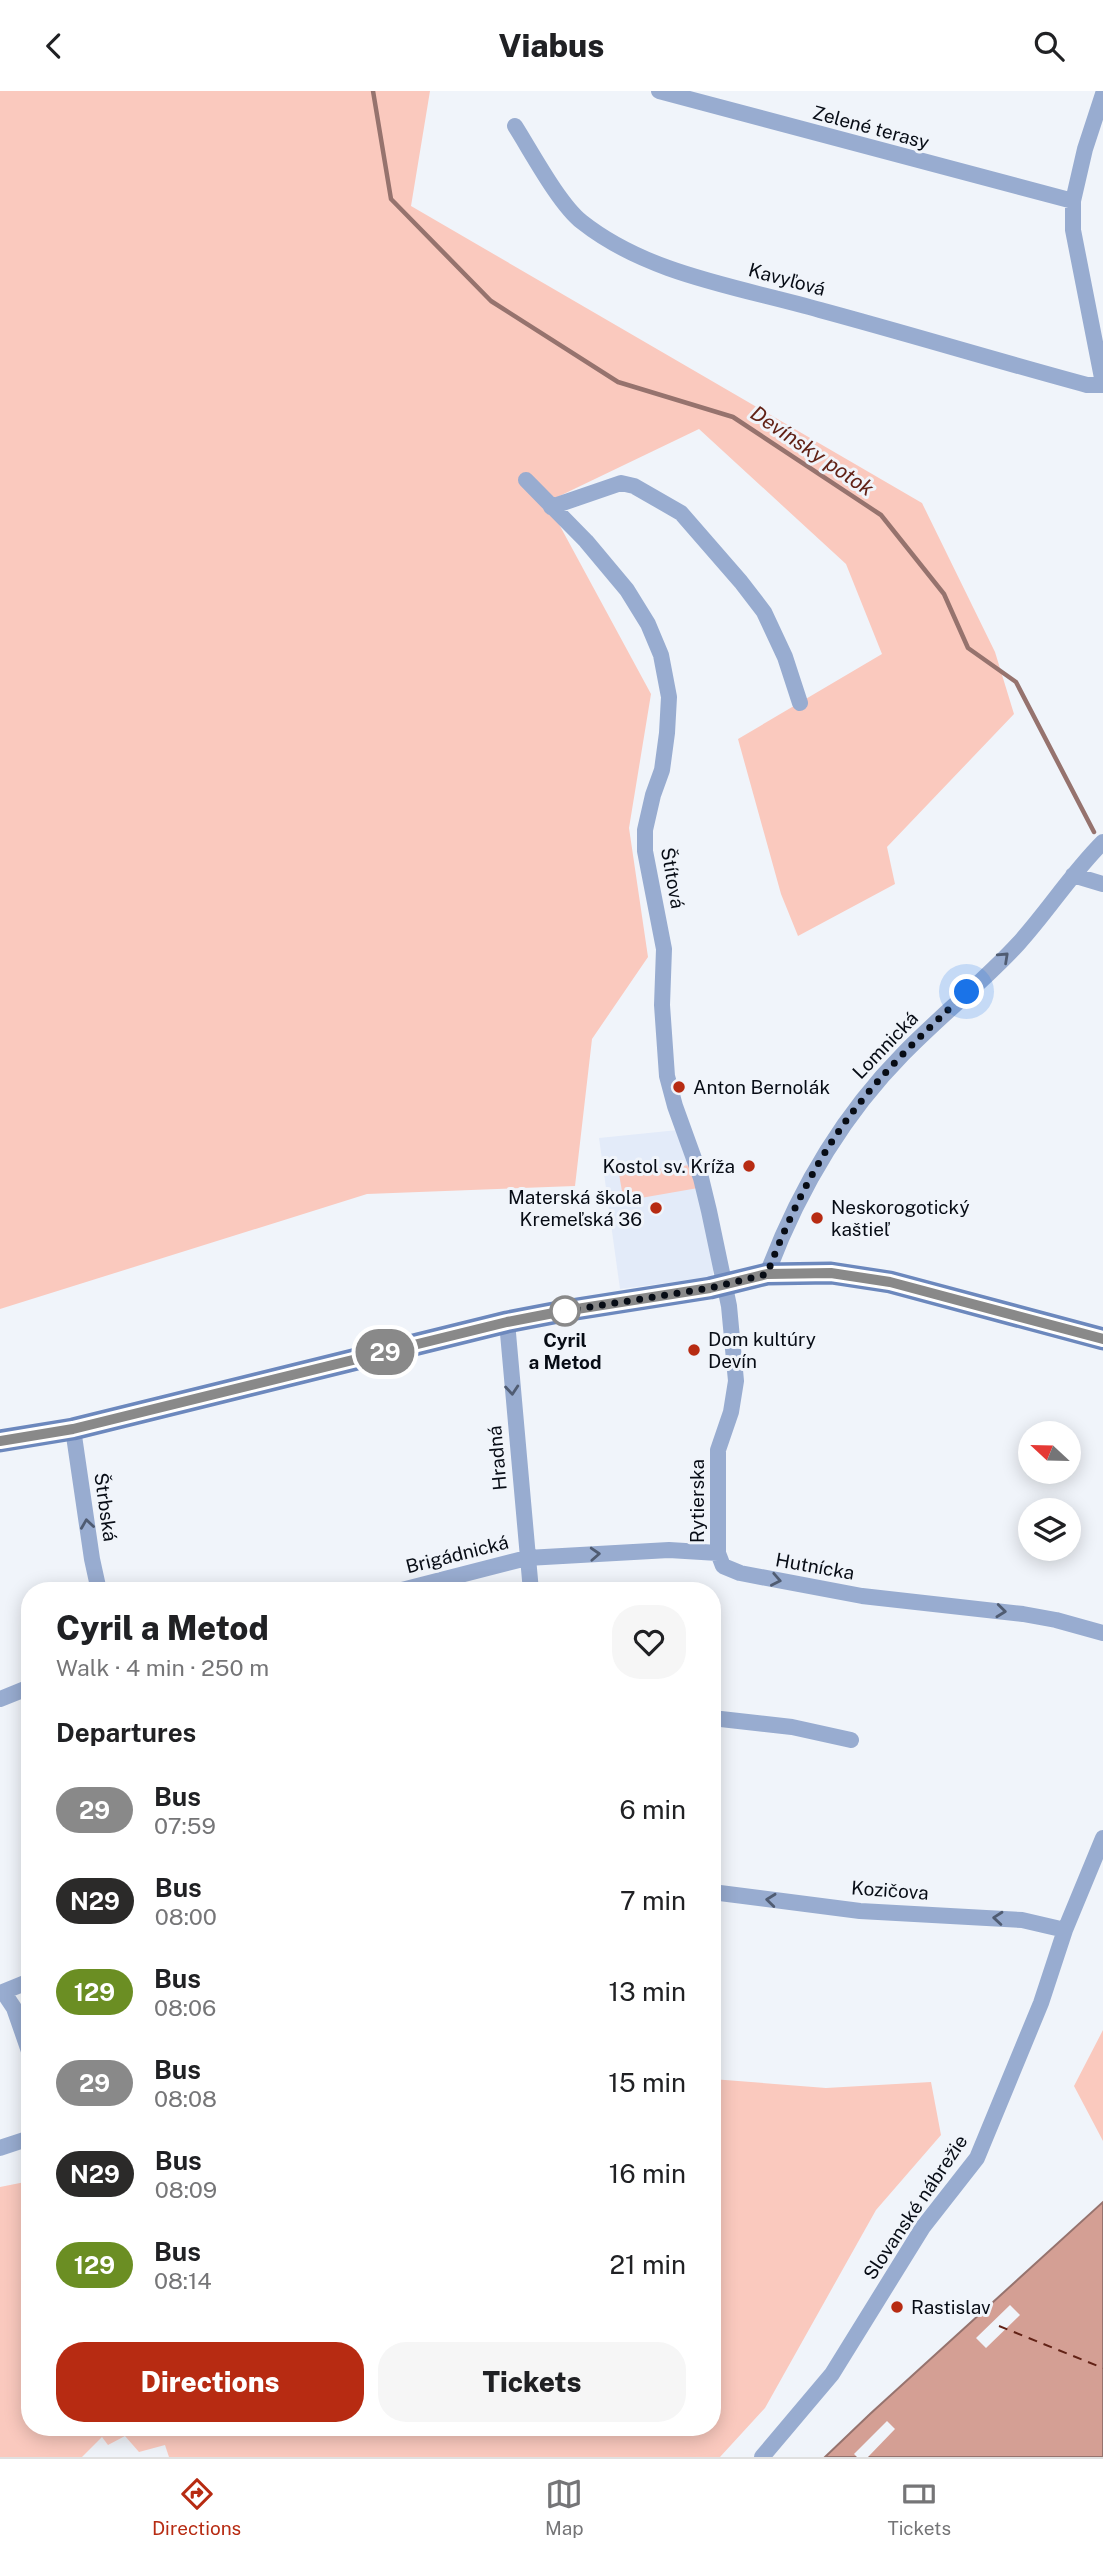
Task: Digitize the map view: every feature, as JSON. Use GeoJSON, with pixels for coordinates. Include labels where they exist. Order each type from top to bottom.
{"type":"FeatureCollection","features":[{"type":"Feature","properties":{"kind":"street","name":"Zelené terasy"},"geometry":{"type":"LineString","coordinates":[[659,91],[1073,201]]}},
{"type":"Feature","properties":{"kind":"street"},"geometry":{"type":"LineString","coordinates":[[1103,95],[1085,149],[1073,201],[1074,246],[1103,384]]}},
{"type":"Feature","properties":{"kind":"street","name":"Kavyľová"},"geometry":{"type":"LineString","coordinates":[[515,126],[547,177],[580,221],[620,246],[667,269],[940,342],[1087,385],[1103,384]]}},
{"type":"Feature","properties":{"kind":"street","name":"Štítová"},"geometry":{"type":"LineString","coordinates":[[526,480],[586,541],[627,590],[648,624],[661,655],[669,697],[667,733],[662,770],[645,829],[645,851],[664,950],[662,1005],[667,1076],[701,1178],[724,1285]]}},
{"type":"Feature","properties":{"kind":"street"},"geometry":{"type":"LineString","coordinates":[[551,507],[621,483],[634,486],[681,513],[764,612],[785,657],[800,703]]}},
{"type":"Feature","properties":{"kind":"street","name":"Lomnická"},"geometry":{"type":"LineString","coordinates":[[767,1274],[781,1236],[827,1152],[858,1105],[901,1055],[1017,944],[1103,842]]}},
{"type":"Feature","properties":{"kind":"street"},"geometry":{"type":"LineString","coordinates":[[1073,875],[1103,884]]}},
{"type":"Feature","properties":{"kind":"street"},"geometry":{"type":"LineString","coordinates":[[0,1441],[73,1429],[507,1322],[724,1285],[767,1274],[831,1273],[890,1282],[1103,1339]]}},
{"type":"Feature","properties":{"kind":"street","name":"Rytierska"},"geometry":{"type":"LineString","coordinates":[[718,1553],[718,1450],[731,1412],[736,1381],[729,1306],[724,1285]]}},
{"type":"Feature","properties":{"kind":"street","name":"Hradná"},"geometry":{"type":"LineString","coordinates":[[507,1322],[530,1582]]}},
{"type":"Feature","properties":{"kind":"street","name":"Štrbská"},"geometry":{"type":"LineString","coordinates":[[73,1429],[97,1582]]}},
{"type":"Feature","properties":{"kind":"street"},"geometry":{"type":"LineString","coordinates":[[527,1558],[669,1550],[718,1553]]}},
{"type":"Feature","properties":{"kind":"street","name":"Hutnícka"},"geometry":{"type":"LineString","coordinates":[[718,1553],[723,1566],[740,1573],[862,1596],[1023,1613],[1103,1633]]}},
{"type":"Feature","properties":{"kind":"street","name":"Brigádnická"},"geometry":{"type":"LineString","coordinates":[[433,1582],[527,1558]]}},
{"type":"Feature","properties":{"kind":"street"},"geometry":{"type":"LineString","coordinates":[[0,1699],[21,1690]]}},
{"type":"Feature","properties":{"kind":"street"},"geometry":{"type":"LineString","coordinates":[[721,1719],[792,1727],[851,1740]]}},
{"type":"Feature","properties":{"kind":"street","name":"Slovanské nábrežie"},"geometry":{"type":"LineString","coordinates":[[762,2457],[832,2374],[923,2227],[977,2158],[1041,2003],[1065,1930],[1103,1838]]}},
{"type":"Feature","properties":{"kind":"street","name":"Kozičova"},"geometry":{"type":"LineString","coordinates":[[721,1893],[860,1910],[1023,1920],[1065,1930]]}},
{"type":"Feature","properties":{"kind":"street"},"geometry":{"type":"LineString","coordinates":[[21,1984],[2,1993],[14,2008],[21,2028]]}},
{"type":"Feature","properties":{"kind":"street"},"geometry":{"type":"LineString","coordinates":[[0,2148],[21,2141]]}},
{"type":"Feature","properties":{"kind":"shaded area"},"geometry":{"type":"Polygon","coordinates":[[[0,91],[430,91],[411,206],[922,503],[995,652],[1014,714],[887,847],[895,884],[798,936],[781,894],[738,739],[882,654],[846,564],[699,429],[547,502],[651,694],[629,828],[648,957],[592,1039],[575,1186],[367,1194],[0,1309],[0,91]]]}},
{"type":"Feature","properties":{"kind":"shaded area","name":"Materská škola Kremeľská 36"},"geometry":{"type":"Polygon","coordinates":[[[678,1130],[700,1194],[715,1266],[712,1277],[620,1289],[599,1138],[678,1130]]]}},
{"type":"Feature","properties":{"kind":"shaded area"},"geometry":{"type":"Polygon","coordinates":[[[690,1165],[698,1188],[635,1199],[634,1196],[623,1197],[619,1174],[690,1165]]]}},
{"type":"Feature","properties":{"kind":"shaded area"},"geometry":{"type":"Polygon","coordinates":[[[1103,2030],[1103,2141],[1074,2086],[1103,2030]]]}},
{"type":"Feature","properties":{"kind":"shaded area"},"geometry":{"type":"Polygon","coordinates":[[[721,2080],[826,2088],[931,2082],[941,2135],[876,2210],[765,2408],[720,2457],[169,2457],[165,2445],[139,2452],[125,2436],[721,2436],[721,2080]]]}},
{"type":"Feature","properties":{"kind":"shaded area"},"geometry":{"type":"Polygon","coordinates":[[[21,2183],[21,2436],[125,2436],[108,2445],[102,2437],[82,2457],[0,2457],[0,2187],[21,2183]]]}},
{"type":"Feature","properties":{"kind":"shaded area"},"geometry":{"type":"Polygon","coordinates":[[[1103,2202],[1103,2457],[825,2457],[870,2414],[1103,2202]]]}},
{"type":"Feature","properties":{"kind":"pier"},"geometry":{"type":"Polygon","coordinates":[[[1010,2305],[1020,2315],[986,2348],[976,2338],[1010,2305]]]}},
{"type":"Feature","properties":{"kind":"pier"},"geometry":{"type":"Polygon","coordinates":[[[887,2421],[895,2429],[868,2457],[857,2457],[854,2454],[887,2421]]]}},
{"type":"Feature","properties":{"kind":"waterway","name":"Devínsky potok"},"geometry":{"type":"LineString","coordinates":[[373,91],[391,199],[491,301],[618,382],[733,417],[881,515],[944,594],[968,648],[1016,682],[1094,832]]}},
{"type":"Feature","properties":{"kind":"ferry route"},"geometry":{"type":"LineString","coordinates":[[999,2326],[1103,2368]]}},
{"type":"Feature","properties":{"kind":"bus line","name":"29"},"geometry":{"type":"LineString","coordinates":[[0,1441],[73,1429],[507,1322],[710,1288],[767,1274],[831,1273],[890,1282],[1103,1339]]}},
{"type":"Feature","properties":{"kind":"place","name":"Anton Bernolák"},"geometry":{"type":"Point","coordinates":[679,1087]}},
{"type":"Feature","properties":{"kind":"place","name":"Kostol sv. Kríža"},"geometry":{"type":"Point","coordinates":[749,1166]}},
{"type":"Feature","properties":{"kind":"place","name":"Materská škola Kremeľská 36"},"geometry":{"type":"Point","coordinates":[656,1208]}},
{"type":"Feature","properties":{"kind":"place","name":"Neskorogotický kaštieľ"},"geometry":{"type":"Point","coordinates":[817,1218]}},
{"type":"Feature","properties":{"kind":"place","name":"Cyril a Metod"},"geometry":{"type":"Point","coordinates":[565,1311]}},
{"type":"Feature","properties":{"kind":"place","name":"Dom kultúry Devín"},"geometry":{"type":"Point","coordinates":[694,1350]}},
{"type":"Feature","properties":{"kind":"place","name":"Rastislav"},"geometry":{"type":"Point","coordinates":[897,2307]}},
{"type":"Feature","properties":{"kind":"route"},"geometry":{"type":"LineString","coordinates":[[565,1311],[710,1288],[767,1274],[781,1236],[827,1152],[858,1105],[901,1055],[967,992]]}}]}
